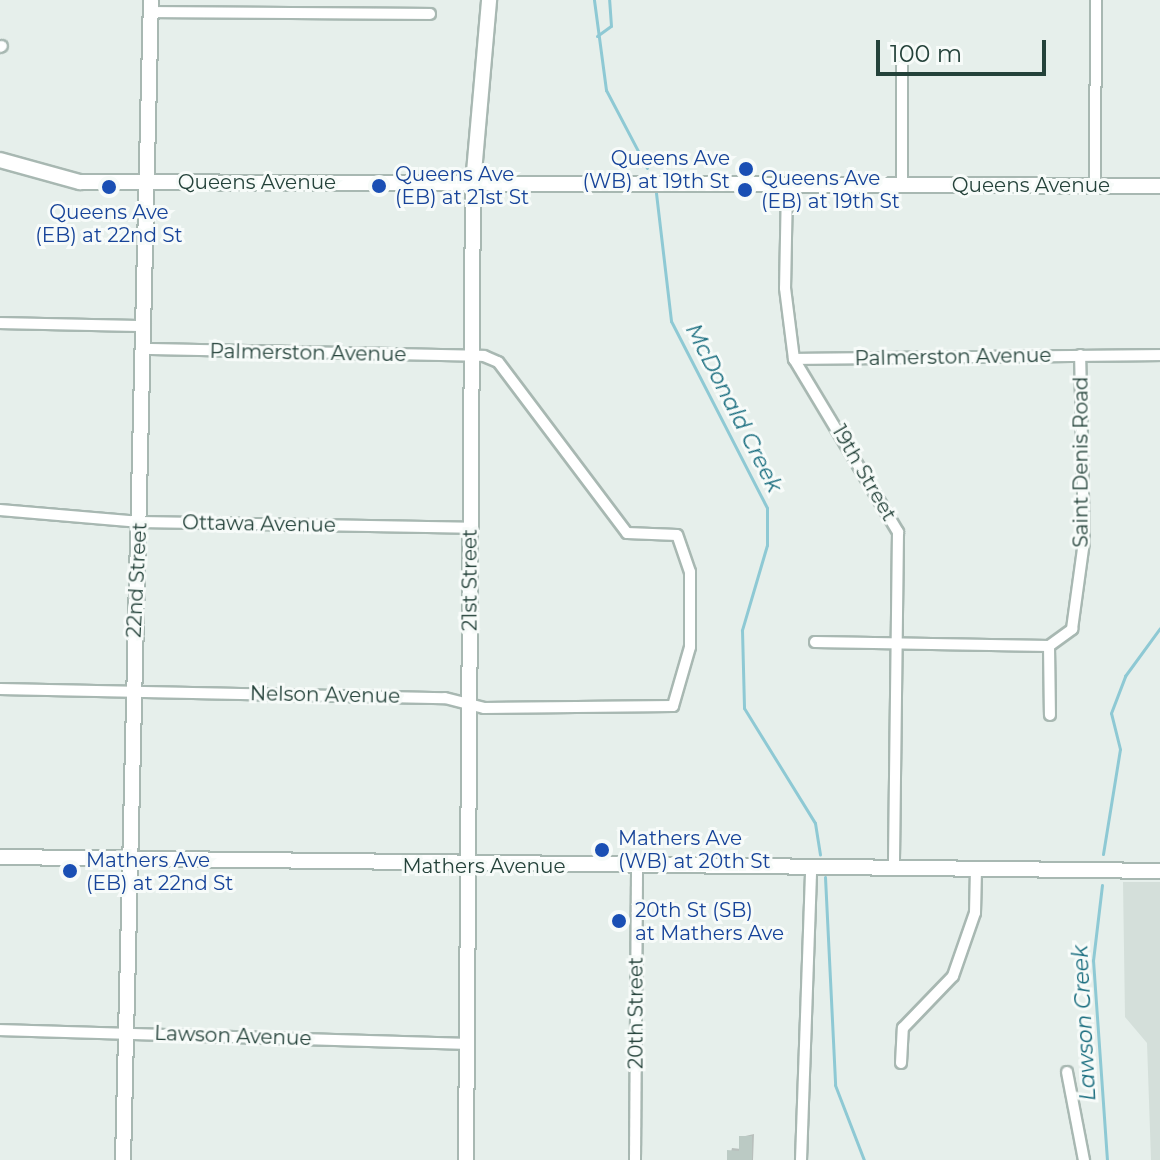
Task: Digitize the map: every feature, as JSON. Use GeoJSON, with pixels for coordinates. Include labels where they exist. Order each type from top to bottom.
{"type":"FeatureCollection","features":[{"type":"Feature","properties":{"kind":"street","name":"21st Street"},"geometry":{"type":"LineString","coordinates":[[466,1160],[473,184],[489,0]]}},
{"type":"Feature","properties":{"kind":"street"},"geometry":{"type":"LineString","coordinates":[[1095,185],[1096,0]]}},
{"type":"Feature","properties":{"kind":"street"},"geometry":{"type":"LineString","coordinates":[[151,6],[430,14]]}},
{"type":"Feature","properties":{"kind":"street","name":"22nd Street"},"geometry":{"type":"LineString","coordinates":[[123,1160],[151,6]]}},
{"type":"Feature","properties":{"kind":"street"},"geometry":{"type":"LineString","coordinates":[[902,66],[902,185]]}},
{"type":"Feature","properties":{"kind":"street","name":"Queens Avenue"},"geometry":{"type":"LineString","coordinates":[[0,160],[80,182],[1160,186]]}},
{"type":"Feature","properties":{"kind":"street","name":"19th Street"},"geometry":{"type":"LineString","coordinates":[[787,186],[785,288],[794,359],[898,532],[894,868]]}},
{"type":"Feature","properties":{"kind":"street"},"geometry":{"type":"LineString","coordinates":[[0,323],[145,326]]}},
{"type":"Feature","properties":{"kind":"street","name":"Palmerston Avenue"},"geometry":{"type":"LineString","coordinates":[[144,349],[473,356]]}},
{"type":"Feature","properties":{"kind":"street","name":"Saint Denis Road"},"geometry":{"type":"LineString","coordinates":[[1049,646],[1072,629],[1084,541],[1080,355]]}},
{"type":"Feature","properties":{"kind":"street","name":"Palmerston Avenue"},"geometry":{"type":"LineString","coordinates":[[794,359],[1160,355]]}},
{"type":"Feature","properties":{"kind":"street","name":"Nelson Avenue"},"geometry":{"type":"LineString","coordinates":[[0,689],[133,690],[649,711],[673,706],[690,647],[690,572],[677,535],[627,533],[507,372],[473,356]]}},
{"type":"Feature","properties":{"kind":"street","name":"Ottawa Avenue"},"geometry":{"type":"LineString","coordinates":[[0,510],[140,522],[470,528]]}},
{"type":"Feature","properties":{"kind":"street"},"geometry":{"type":"LineString","coordinates":[[815,642],[898,646],[1049,646],[1050,715]]}},
{"type":"Feature","properties":{"kind":"street","name":"Mathers Avenue"},"geometry":{"type":"LineString","coordinates":[[0,857],[470,867],[1160,871]]}},
{"type":"Feature","properties":{"kind":"street","name":"20th Street"},"geometry":{"type":"LineString","coordinates":[[635,1160],[637,867]]}},
{"type":"Feature","properties":{"kind":"street"},"geometry":{"type":"LineString","coordinates":[[801,1160],[811,867]]}},
{"type":"Feature","properties":{"kind":"street"},"geometry":{"type":"LineString","coordinates":[[901,1063],[903,1028],[953,976],[975,913],[976,869]]}},
{"type":"Feature","properties":{"kind":"street","name":"Lawson Avenue"},"geometry":{"type":"LineString","coordinates":[[0,1030],[465,1044]]}},
{"type":"Feature","properties":{"kind":"street"},"geometry":{"type":"LineString","coordinates":[[1067,1072],[1084,1160]]}},
{"type":"Feature","properties":{"kind":"shaded area"},"geometry":{"type":"Polygon","coordinates":[[[1123,882],[1160,882],[1160,1160],[1151,1160],[1147,1043],[1125,1017],[1123,882]]]}},
{"type":"Feature","properties":{"kind":"building"},"geometry":{"type":"Polygon","coordinates":[[[739,1136],[752,1136],[752,1160],[727,1160],[727,1150],[739,1151],[739,1136]]]}},
{"type":"Feature","properties":{"kind":"waterway","name":"McDonald Creek"},"geometry":{"type":"LineString","coordinates":[[594,0],[606,90],[647,168]]}},
{"type":"Feature","properties":{"kind":"waterway"},"geometry":{"type":"LineString","coordinates":[[597,36],[611,26],[609,0]]}},
{"type":"Feature","properties":{"kind":"waterway","name":"McDonald Creek"},"geometry":{"type":"LineString","coordinates":[[656,193],[671,321],[767,508],[767,545],[742,630],[744,708],[815,823],[820,855]]}},
{"type":"Feature","properties":{"kind":"waterway","name":"Lawson Creek"},"geometry":{"type":"LineString","coordinates":[[1103,854],[1120,749],[1111,713],[1125,676],[1160,628]]}},
{"type":"Feature","properties":{"kind":"waterway","name":"McDonald Creek"},"geometry":{"type":"LineString","coordinates":[[825,877],[835,1085],[864,1160]]}},
{"type":"Feature","properties":{"kind":"waterway","name":"Lawson Creek"},"geometry":{"type":"LineString","coordinates":[[1102,885],[1093,960],[1107,1160]]}},
{"type":"Feature","properties":{"kind":"place","name":"Queens Ave (WB) at 19th St"},"geometry":{"type":"Point","coordinates":[746,169]}},
{"type":"Feature","properties":{"kind":"place","name":"Queens Ave (EB) at 21st St"},"geometry":{"type":"Point","coordinates":[379,186]}},
{"type":"Feature","properties":{"kind":"place","name":"Queens Ave (EB) at 22nd St"},"geometry":{"type":"Point","coordinates":[109,187]}},
{"type":"Feature","properties":{"kind":"place","name":"Queens Ave (EB) at 19th St"},"geometry":{"type":"Point","coordinates":[745,190]}},
{"type":"Feature","properties":{"kind":"place","name":"Mathers Ave (WB) at 20th St"},"geometry":{"type":"Point","coordinates":[602,850]}},
{"type":"Feature","properties":{"kind":"place","name":"Mathers Ave (EB) at 22nd St"},"geometry":{"type":"Point","coordinates":[70,871]}},
{"type":"Feature","properties":{"kind":"place","name":"20th St (SB) at Mathers Ave"},"geometry":{"type":"Point","coordinates":[619,921]}}]}
